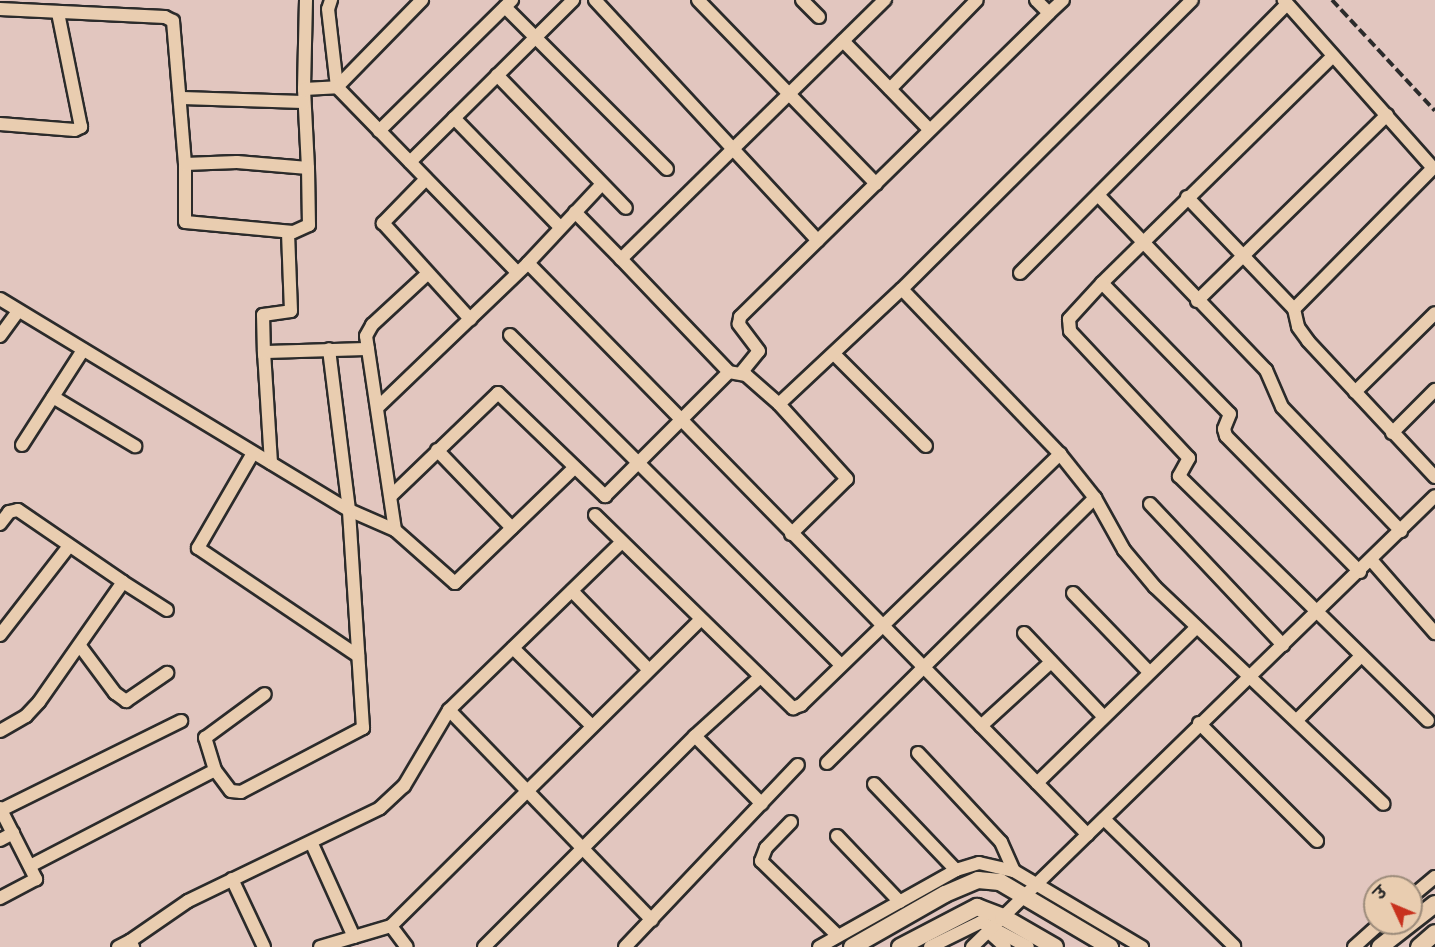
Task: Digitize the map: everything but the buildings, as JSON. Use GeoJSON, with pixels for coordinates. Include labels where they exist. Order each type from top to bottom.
{"type":"FeatureCollection","features":[{"type":"Feature","properties":{"kind":"street"},"geometry":{"type":"LineString","coordinates":[[0,9],[169,19],[176,27],[185,164],[185,222],[288,232],[309,225],[309,168],[304,102],[306,0]]}},
{"type":"Feature","properties":{"kind":"street"},"geometry":{"type":"LineString","coordinates":[[331,0],[328,9],[337,87],[517,272]]}},
{"type":"Feature","properties":{"kind":"street"},"geometry":{"type":"LineString","coordinates":[[304,89],[337,87],[423,0]]}},
{"type":"Feature","properties":{"kind":"street"},"geometry":{"type":"LineString","coordinates":[[410,162],[573,0]]}},
{"type":"Feature","properties":{"kind":"street"},"geometry":{"type":"LineString","coordinates":[[595,0],[818,241]]}},
{"type":"Feature","properties":{"kind":"street"},"geometry":{"type":"LineString","coordinates":[[698,0],[876,184]]}},
{"type":"Feature","properties":{"kind":"street"},"geometry":{"type":"LineString","coordinates":[[802,0],[819,17]]}},
{"type":"Feature","properties":{"kind":"street"},"geometry":{"type":"LineString","coordinates":[[621,259],[885,0]]}},
{"type":"Feature","properties":{"kind":"street"},"geometry":{"type":"LineString","coordinates":[[890,89],[977,0]]}},
{"type":"Feature","properties":{"kind":"street"},"geometry":{"type":"LineString","coordinates":[[1036,0],[1049,13]]}},
{"type":"Feature","properties":{"kind":"street"},"geometry":{"type":"LineString","coordinates":[[392,495],[498,393],[573,469],[605,496],[680,420],[759,351],[739,324],[740,316],[1063,0]]}},
{"type":"Feature","properties":{"kind":"street"},"geometry":{"type":"LineString","coordinates":[[779,404],[902,289],[1192,0]]}},
{"type":"Feature","properties":{"kind":"street"},"geometry":{"type":"LineString","coordinates":[[1020,273],[1286,2],[1434,169],[1294,309]]}},
{"type":"Feature","properties":{"kind":"street"},"geometry":{"type":"LineString","coordinates":[[379,131],[509,4],[538,37],[668,169]]}},
{"type":"Feature","properties":{"kind":"street"},"geometry":{"type":"LineString","coordinates":[[0,124],[75,130],[81,127],[58,13]]}},
{"type":"Feature","properties":{"kind":"street"},"geometry":{"type":"LineString","coordinates":[[843,41],[930,130]]}},
{"type":"Feature","properties":{"kind":"street"},"geometry":{"type":"LineString","coordinates":[[1333,56],[1142,241],[1069,319],[1070,331],[1189,458],[1179,477],[1428,721]]}},
{"type":"Feature","properties":{"kind":"street"},"geometry":{"type":"LineString","coordinates":[[497,75],[601,185],[626,208]]}},
{"type":"Feature","properties":{"kind":"street"},"geometry":{"type":"LineString","coordinates":[[181,98],[304,102]]}},
{"type":"Feature","properties":{"kind":"street"},"geometry":{"type":"LineString","coordinates":[[1197,301],[1387,115]]}},
{"type":"Feature","properties":{"kind":"street"},"geometry":{"type":"LineString","coordinates":[[454,118],[560,227]]}},
{"type":"Feature","properties":{"kind":"street"},"geometry":{"type":"LineString","coordinates":[[185,164],[237,162],[309,168]]}},
{"type":"Feature","properties":{"kind":"street"},"geometry":{"type":"LineString","coordinates":[[426,179],[383,224],[470,319]]}},
{"type":"Feature","properties":{"kind":"street"},"geometry":{"type":"LineString","coordinates":[[377,408],[528,263],[601,185]]}},
{"type":"Feature","properties":{"kind":"street"},"geometry":{"type":"LineString","coordinates":[[1098,195],[1197,301],[1266,370],[1282,407],[1401,531]]}},
{"type":"Feature","properties":{"kind":"street"},"geometry":{"type":"LineString","coordinates":[[1186,197],[1244,254],[1294,309],[1298,327],[1308,341],[1435,477]]}},
{"type":"Feature","properties":{"kind":"street"},"geometry":{"type":"LineString","coordinates":[[575,212],[735,372],[779,404],[847,479],[791,534]]}},
{"type":"Feature","properties":{"kind":"street"},"geometry":{"type":"LineString","coordinates":[[272,463],[262,315],[291,311],[288,232]]}},
{"type":"Feature","properties":{"kind":"street"},"geometry":{"type":"LineString","coordinates":[[528,263],[791,534],[1089,835]]}},
{"type":"Feature","properties":{"kind":"street"},"geometry":{"type":"LineString","coordinates":[[395,530],[392,495],[368,349],[368,330],[427,274]]}},
{"type":"Feature","properties":{"kind":"street"},"geometry":{"type":"LineString","coordinates":[[1102,283],[1230,414],[1224,429],[1226,436],[1360,572]]}},
{"type":"Feature","properties":{"kind":"street"},"geometry":{"type":"LineString","coordinates":[[902,289],[1060,454],[1095,498],[1135,565],[1196,628],[1297,720],[1384,804]]}},
{"type":"Feature","properties":{"kind":"street"},"geometry":{"type":"LineString","coordinates":[[0,300],[349,510],[395,530],[455,583],[573,469]]}},
{"type":"Feature","properties":{"kind":"street"},"geometry":{"type":"LineString","coordinates":[[0,336],[18,311]]}},
{"type":"Feature","properties":{"kind":"street"},"geometry":{"type":"LineString","coordinates":[[1355,392],[1435,313]]}},
{"type":"Feature","properties":{"kind":"street"},"geometry":{"type":"LineString","coordinates":[[510,335],[624,453],[640,461],[841,665]]}},
{"type":"Feature","properties":{"kind":"street"},"geometry":{"type":"LineString","coordinates":[[265,694],[205,738],[215,770],[231,791],[241,792],[360,733],[363,722],[349,510],[329,349]]}},
{"type":"Feature","properties":{"kind":"street"},"geometry":{"type":"LineString","coordinates":[[264,355],[268,350],[368,349]]}},
{"type":"Feature","properties":{"kind":"street"},"geometry":{"type":"LineString","coordinates":[[22,445],[83,350]]}},
{"type":"Feature","properties":{"kind":"street"},"geometry":{"type":"LineString","coordinates":[[834,354],[926,446]]}},
{"type":"Feature","properties":{"kind":"street"},"geometry":{"type":"LineString","coordinates":[[1392,433],[1435,390]]}},
{"type":"Feature","properties":{"kind":"street"},"geometry":{"type":"LineString","coordinates":[[53,397],[135,446]]}},
{"type":"Feature","properties":{"kind":"street"},"geometry":{"type":"LineString","coordinates":[[437,450],[512,528]]}},
{"type":"Feature","properties":{"kind":"street"},"geometry":{"type":"LineString","coordinates":[[254,453],[198,548],[358,656]]}},
{"type":"Feature","properties":{"kind":"street"},"geometry":{"type":"LineString","coordinates":[[595,515],[759,678],[793,708],[801,705],[881,624],[1060,454]]}},
{"type":"Feature","properties":{"kind":"street"},"geometry":{"type":"LineString","coordinates":[[972,947],[1089,835],[1199,723],[1372,561],[1435,496]]}},
{"type":"Feature","properties":{"kind":"street"},"geometry":{"type":"LineString","coordinates":[[827,763],[1095,498]]}},
{"type":"Feature","properties":{"kind":"street"},"geometry":{"type":"LineString","coordinates":[[1150,504],[1283,645]]}},
{"type":"Feature","properties":{"kind":"street"},"geometry":{"type":"LineString","coordinates":[[0,524],[9,512],[18,510],[167,610]]}},
{"type":"Feature","properties":{"kind":"street"},"geometry":{"type":"LineString","coordinates":[[118,947],[132,944],[168,913],[232,879],[312,844],[381,808],[396,794],[449,710],[622,542]]}},
{"type":"Feature","properties":{"kind":"street"},"geometry":{"type":"LineString","coordinates":[[0,635],[69,546]]}},
{"type":"Feature","properties":{"kind":"street"},"geometry":{"type":"LineString","coordinates":[[1372,561],[1435,633]]}},
{"type":"Feature","properties":{"kind":"street"},"geometry":{"type":"LineString","coordinates":[[0,731],[26,717],[80,646],[123,582]]}},
{"type":"Feature","properties":{"kind":"street"},"geometry":{"type":"LineString","coordinates":[[572,591],[648,669]]}},
{"type":"Feature","properties":{"kind":"street"},"geometry":{"type":"LineString","coordinates":[[1073,592],[1149,672]]}},
{"type":"Feature","properties":{"kind":"street"},"geometry":{"type":"LineString","coordinates":[[320,947],[391,926],[701,619]]}},
{"type":"Feature","properties":{"kind":"street"},"geometry":{"type":"LineString","coordinates":[[1037,783],[1102,716],[1196,628]]}},
{"type":"Feature","properties":{"kind":"street"},"geometry":{"type":"LineString","coordinates":[[1024,633],[1102,716]]}},
{"type":"Feature","properties":{"kind":"street"},"geometry":{"type":"LineString","coordinates":[[80,646],[115,693],[126,701],[167,673]]}},
{"type":"Feature","properties":{"kind":"street"},"geometry":{"type":"LineString","coordinates":[[513,648],[592,726]]}},
{"type":"Feature","properties":{"kind":"street"},"geometry":{"type":"LineString","coordinates":[[1297,720],[1361,656]]}},
{"type":"Feature","properties":{"kind":"street"},"geometry":{"type":"LineString","coordinates":[[981,726],[1051,662]]}},
{"type":"Feature","properties":{"kind":"street"},"geometry":{"type":"LineString","coordinates":[[484,947],[695,736],[759,678]]}},
{"type":"Feature","properties":{"kind":"street"},"geometry":{"type":"LineString","coordinates":[[449,710],[652,920]]}},
{"type":"Feature","properties":{"kind":"street"},"geometry":{"type":"LineString","coordinates":[[0,898],[34,883],[35,874],[1,809],[181,721]]}},
{"type":"Feature","properties":{"kind":"street"},"geometry":{"type":"LineString","coordinates":[[1199,723],[1317,841]]}},
{"type":"Feature","properties":{"kind":"street"},"geometry":{"type":"LineString","coordinates":[[695,736],[762,804]]}},
{"type":"Feature","properties":{"kind":"street"},"geometry":{"type":"LineString","coordinates":[[918,753],[1002,842],[1014,871],[1029,890],[1110,947]]}},
{"type":"Feature","properties":{"kind":"street"},"geometry":{"type":"LineString","coordinates":[[626,947],[798,765]]}},
{"type":"Feature","properties":{"kind":"street"},"geometry":{"type":"LineString","coordinates":[[30,866],[215,770]]}},
{"type":"Feature","properties":{"kind":"street"},"geometry":{"type":"LineString","coordinates":[[874,784],[956,870]]}},
{"type":"Feature","properties":{"kind":"street"},"geometry":{"type":"LineString","coordinates":[[1104,819],[1234,946]]}},
{"type":"Feature","properties":{"kind":"street"},"geometry":{"type":"LineString","coordinates":[[791,822],[766,848],[760,861],[838,936]]}},
{"type":"Feature","properties":{"kind":"street"},"geometry":{"type":"LineString","coordinates":[[0,840],[13,833]]}},
{"type":"Feature","properties":{"kind":"street"},"geometry":{"type":"LineString","coordinates":[[837,836],[900,902]]}},
{"type":"Feature","properties":{"kind":"street"},"geometry":{"type":"LineString","coordinates":[[312,844],[354,937]]}},
{"type":"Feature","properties":{"kind":"street"},"geometry":{"type":"LineString","coordinates":[[819,947],[956,870],[978,863],[1014,871]]}},
{"type":"Feature","properties":{"kind":"street"},"geometry":{"type":"LineString","coordinates":[[1423,887],[1435,877]]}},
{"type":"Feature","properties":{"kind":"street"},"geometry":{"type":"LineString","coordinates":[[232,879],[264,947]]}},
{"type":"Feature","properties":{"kind":"street"},"geometry":{"type":"LineString","coordinates":[[852,947],[945,894],[978,879],[1029,890],[1142,947]]}},
{"type":"Feature","properties":{"kind":"street"},"geometry":{"type":"LineString","coordinates":[[1380,947],[1435,904]]}},
{"type":"Feature","properties":{"kind":"street"},"geometry":{"type":"LineString","coordinates":[[900,947],[977,907],[995,925],[1028,947]]}},
{"type":"Feature","properties":{"kind":"street"},"geometry":{"type":"LineString","coordinates":[[930,947],[981,922],[1055,947]]}},
{"type":"Feature","properties":{"kind":"street"},"geometry":{"type":"LineString","coordinates":[[995,925],[1005,947]]}},
{"type":"Feature","properties":{"kind":"street"},"geometry":{"type":"LineString","coordinates":[[391,926],[408,947]]}},
{"type":"Feature","properties":{"kind":"street"},"geometry":{"type":"LineString","coordinates":[[1419,947],[1435,933]]}},
{"type":"Feature","properties":{"kind":"street"},"geometry":{"type":"LineString","coordinates":[[1354,947],[1368,935]]}},
{"type":"Feature","properties":{"kind":"railway"},"geometry":{"type":"LineString","coordinates":[[1332,0],[1435,111]]}}]}
